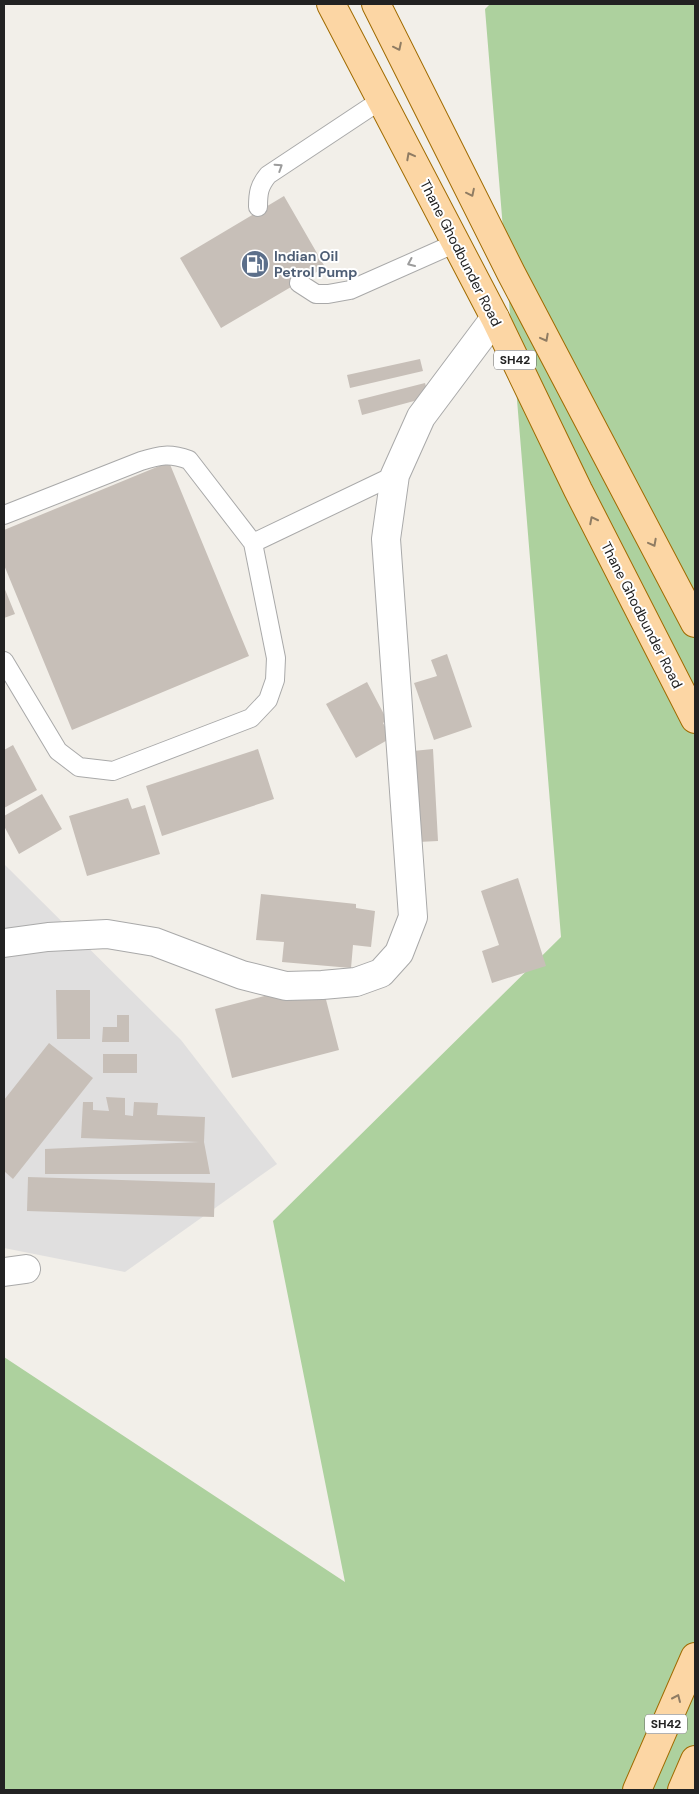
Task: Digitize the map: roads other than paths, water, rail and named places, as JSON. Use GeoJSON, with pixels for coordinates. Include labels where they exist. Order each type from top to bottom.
{"type":"FeatureCollection","features":[{"type":"Feature","properties":{"kind":"main road","name":"Thane Ghodbunder Road"},"geometry":{"type":"LineString","coordinates":[[331,4],[495,318],[578,490],[695,719]]}},
{"type":"Feature","properties":{"kind":"main road","name":"SH42"},"geometry":{"type":"LineString","coordinates":[[376,4],[515,282],[695,623]]}},
{"type":"Feature","properties":{"kind":"main road","name":"SH42"},"geometry":{"type":"LineString","coordinates":[[637,1790],[695,1657]]}},
{"type":"Feature","properties":{"kind":"main road"},"geometry":{"type":"LineString","coordinates":[[682,1790],[695,1760]]}},
{"type":"Feature","properties":{"kind":"street"},"geometry":{"type":"LineString","coordinates":[[4,943],[48,937],[107,934],[155,942],[242,975],[286,986],[356,982],[381,973],[399,954],[412,917],[386,539],[395,475],[420,417],[495,318]]}},
{"type":"Feature","properties":{"kind":"lane"},"geometry":{"type":"LineString","coordinates":[[258,207],[258,191],[261,183],[268,175],[381,100]]}},
{"type":"Feature","properties":{"kind":"lane"},"geometry":{"type":"LineString","coordinates":[[299,284],[316,294],[350,290],[456,243]]}},
{"type":"Feature","properties":{"kind":"lane"},"geometry":{"type":"LineString","coordinates":[[4,514],[161,455],[178,456],[189,460],[253,543],[276,658],[275,680],[268,700],[251,718],[114,771],[79,767],[58,751],[4,660]]}},
{"type":"Feature","properties":{"kind":"lane"},"geometry":{"type":"LineString","coordinates":[[253,543],[395,475]]}},
{"type":"Feature","properties":{"kind":"place","name":"Indian Oil Petrol Pump"},"geometry":{"type":"Point","coordinates":[255,264]}}]}
